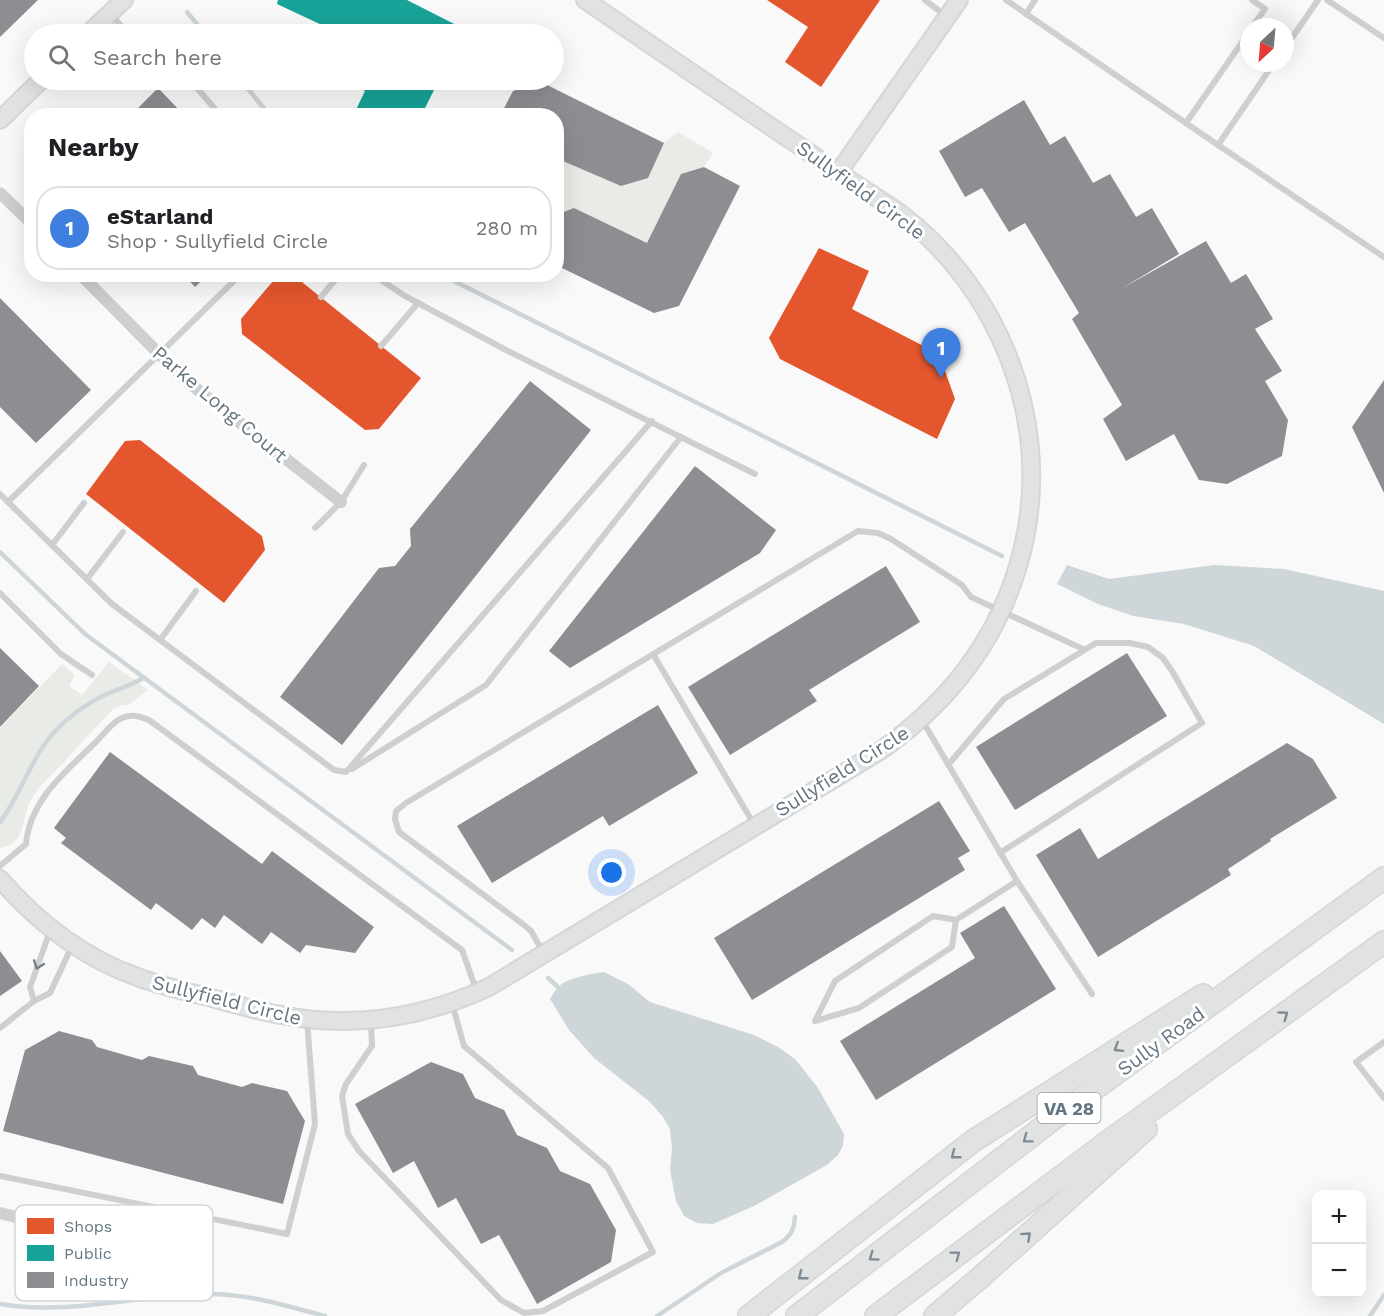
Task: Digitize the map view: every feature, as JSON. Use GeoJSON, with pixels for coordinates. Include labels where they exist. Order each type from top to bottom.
{"type":"FeatureCollection","features":[{"type":"Feature","properties":{"kind":"highway","name":"Sully Road"},"geometry":{"type":"LineString","coordinates":[[797,1316],[1052,1120],[1384,878]]}},
{"type":"Feature","properties":{"kind":"highway"},"geometry":{"type":"LineString","coordinates":[[751,1314],[973,1141],[1345,905]]}},
{"type":"Feature","properties":{"kind":"highway","name":"VA 28"},"geometry":{"type":"LineString","coordinates":[[876,1316],[1011,1213],[1384,942]]}},
{"type":"Feature","properties":{"kind":"highway"},"geometry":{"type":"LineString","coordinates":[[935,1316],[1236,1049]]}},
{"type":"Feature","properties":{"kind":"street"},"geometry":{"type":"LineString","coordinates":[[98,24],[124,0]]}},
{"type":"Feature","properties":{"kind":"street","name":"Sullyfield Circle"},"geometry":{"type":"LineString","coordinates":[[0,879],[19,901],[51,929],[105,963],[140,978],[269,1013],[307,1020],[371,1021],[414,1014],[477,993],[880,751],[921,720],[939,703],[972,664],[1001,612],[1016,574],[1030,502],[1031,479],[1024,408],[1011,363],[980,300],[953,263],[903,216],[585,0]]}},
{"type":"Feature","properties":{"kind":"street"},"geometry":{"type":"LineString","coordinates":[[838,172],[959,0]]}},
{"type":"Feature","properties":{"kind":"street"},"geometry":{"type":"LineString","coordinates":[[0,120],[31,90]]}},
{"type":"Feature","properties":{"kind":"street"},"geometry":{"type":"LineString","coordinates":[[0,193],[24,216]]}},
{"type":"Feature","properties":{"kind":"street","name":"Parke Long Court"},"geometry":{"type":"LineString","coordinates":[[88,282],[184,379],[341,502]]}},
{"type":"Feature","properties":{"kind":"street"},"geometry":{"type":"LineString","coordinates":[[0,1213],[15,1217]]}},
{"type":"Feature","properties":{"kind":"lane"},"geometry":{"type":"LineString","coordinates":[[925,0],[947,17]]}},
{"type":"Feature","properties":{"kind":"lane"},"geometry":{"type":"LineString","coordinates":[[1006,0],[1384,257]]}},
{"type":"Feature","properties":{"kind":"lane"},"geometry":{"type":"LineString","coordinates":[[1026,14],[1035,0]]}},
{"type":"Feature","properties":{"kind":"lane"},"geometry":{"type":"LineString","coordinates":[[1252,0],[1265,9],[1258,18]]}},
{"type":"Feature","properties":{"kind":"lane"},"geometry":{"type":"LineString","coordinates":[[1294,35],[1318,0]]}},
{"type":"Feature","properties":{"kind":"lane"},"geometry":{"type":"LineString","coordinates":[[1327,0],[1384,38]]}},
{"type":"Feature","properties":{"kind":"lane"},"geometry":{"type":"LineString","coordinates":[[110,13],[120,24]]}},
{"type":"Feature","properties":{"kind":"lane"},"geometry":{"type":"LineString","coordinates":[[1186,123],[1240,45]]}},
{"type":"Feature","properties":{"kind":"lane"},"geometry":{"type":"LineString","coordinates":[[1218,145],[1268,72]]}},
{"type":"Feature","properties":{"kind":"lane"},"geometry":{"type":"LineString","coordinates":[[199,90],[214,108]]}},
{"type":"Feature","properties":{"kind":"lane"},"geometry":{"type":"LineString","coordinates":[[8,502],[233,282]]}},
{"type":"Feature","properties":{"kind":"lane"},"geometry":{"type":"LineString","coordinates":[[321,297],[333,282]]}},
{"type":"Feature","properties":{"kind":"lane"},"geometry":{"type":"LineString","coordinates":[[385,282],[418,303],[516,354],[755,474]]}},
{"type":"Feature","properties":{"kind":"lane"},"geometry":{"type":"LineString","coordinates":[[381,346],[418,303]]}},
{"type":"Feature","properties":{"kind":"lane"},"geometry":{"type":"LineString","coordinates":[[346,772],[652,421]]}},
{"type":"Feature","properties":{"kind":"lane"},"geometry":{"type":"LineString","coordinates":[[0,494],[112,604],[334,770],[346,772],[486,685],[681,437]]}},
{"type":"Feature","properties":{"kind":"lane"},"geometry":{"type":"LineString","coordinates":[[315,528],[341,502],[364,465]]}},
{"type":"Feature","properties":{"kind":"lane"},"geometry":{"type":"LineString","coordinates":[[52,545],[84,503]]}},
{"type":"Feature","properties":{"kind":"lane"},"geometry":{"type":"LineString","coordinates":[[544,954],[531,931],[524,925],[399,832],[395,819],[396,811],[858,531],[878,533],[891,539],[962,585],[971,597],[1083,649]]}},
{"type":"Feature","properties":{"kind":"lane"},"geometry":{"type":"LineString","coordinates":[[87,579],[123,532]]}},
{"type":"Feature","properties":{"kind":"lane"},"geometry":{"type":"LineString","coordinates":[[160,640],[196,591]]}},
{"type":"Feature","properties":{"kind":"lane"},"geometry":{"type":"LineString","coordinates":[[0,593],[61,654],[92,675]]}},
{"type":"Feature","properties":{"kind":"lane"},"geometry":{"type":"LineString","coordinates":[[948,765],[1004,699],[1096,643],[1130,643],[1148,647],[1163,658],[1172,671],[1202,723],[1000,853]]}},
{"type":"Feature","properties":{"kind":"lane"},"geometry":{"type":"LineString","coordinates":[[654,654],[755,826]]}},
{"type":"Feature","properties":{"kind":"lane"},"geometry":{"type":"LineString","coordinates":[[0,866],[26,844],[33,814],[52,786],[117,720],[133,715],[149,720],[462,950],[477,993]]}},
{"type":"Feature","properties":{"kind":"lane"},"geometry":{"type":"LineString","coordinates":[[921,720],[1017,881],[1092,994]]}},
{"type":"Feature","properties":{"kind":"lane"},"geometry":{"type":"LineString","coordinates":[[956,920],[952,947],[860,1008],[815,1021],[835,981],[933,916],[956,920],[1017,881]]}},
{"type":"Feature","properties":{"kind":"lane"},"geometry":{"type":"LineString","coordinates":[[34,1001],[30,987],[51,929]]}},
{"type":"Feature","properties":{"kind":"lane"},"geometry":{"type":"LineString","coordinates":[[0,1028],[34,1001],[50,993],[73,944]]}},
{"type":"Feature","properties":{"kind":"lane"},"geometry":{"type":"LineString","coordinates":[[371,1021],[372,1046],[346,1084],[342,1096],[348,1134],[353,1143],[358,1151],[501,1300],[524,1313],[543,1311],[653,1252],[608,1168],[464,1046],[452,1003]]}},
{"type":"Feature","properties":{"kind":"lane"},"geometry":{"type":"LineString","coordinates":[[213,1219],[287,1234],[315,1124],[307,1020]]}},
{"type":"Feature","properties":{"kind":"lane"},"geometry":{"type":"LineString","coordinates":[[1383,1095],[1356,1062],[1384,1042]]}},
{"type":"Feature","properties":{"kind":"lane"},"geometry":{"type":"LineString","coordinates":[[0,1176],[144,1205]]}},
{"type":"Feature","properties":{"kind":"shaded area"},"geometry":{"type":"Polygon","coordinates":[[[678,132],[713,153],[647,243],[574,209],[564,213],[564,161],[621,186],[646,178],[664,143],[678,132]]]}},
{"type":"Feature","properties":{"kind":"shaded area"},"geometry":{"type":"Polygon","coordinates":[[[1067,565],[1109,579],[1214,565],[1284,569],[1384,591],[1384,724],[1254,646],[1184,624],[1133,616],[1098,604],[1057,584],[1067,565]]]}},
{"type":"Feature","properties":{"kind":"shaded area"},"geometry":{"type":"Polygon","coordinates":[[[109,662],[148,690],[129,705],[113,709],[46,780],[28,806],[22,829],[15,841],[0,848],[0,728],[62,664],[75,675],[69,686],[82,695],[109,662]]]}},
{"type":"Feature","properties":{"kind":"shaded area"},"geometry":{"type":"Polygon","coordinates":[[[604,972],[628,984],[650,1002],[754,1035],[795,1059],[818,1088],[844,1134],[843,1146],[838,1155],[827,1165],[754,1206],[713,1224],[697,1223],[684,1216],[676,1201],[670,1170],[672,1148],[670,1129],[663,1117],[650,1102],[594,1058],[569,1030],[550,999],[558,987],[568,981],[580,976],[604,972]]]}},
{"type":"Feature","properties":{"kind":"building: Shops"},"geometry":{"type":"Polygon","coordinates":[[[767,0],[880,0],[821,87],[785,62],[808,27],[767,0]]]}},
{"type":"Feature","properties":{"kind":"building: Shops"},"geometry":{"type":"Polygon","coordinates":[[[819,248],[869,271],[852,309],[939,354],[955,399],[937,439],[780,359],[769,338],[819,248]]]}},
{"type":"Feature","properties":{"kind":"building: Shops"},"geometry":{"type":"Polygon","coordinates":[[[272,282],[302,282],[421,378],[379,429],[365,430],[242,334],[241,319],[272,282]]]}},
{"type":"Feature","properties":{"kind":"building: Shops"},"geometry":{"type":"Polygon","coordinates":[[[140,440],[262,536],[265,550],[224,603],[86,494],[125,441],[140,440]]]}},
{"type":"Feature","properties":{"kind":"building: Public"},"geometry":{"type":"Polygon","coordinates":[[[278,0],[407,0],[454,24],[320,24],[277,4],[278,0]]]}},
{"type":"Feature","properties":{"kind":"building: Public"},"geometry":{"type":"Polygon","coordinates":[[[363,90],[434,90],[425,108],[357,108],[365,91],[363,90]]]}},
{"type":"Feature","properties":{"kind":"building: Industry"},"geometry":{"type":"Polygon","coordinates":[[[0,0],[38,0],[0,37],[0,0]]]}},
{"type":"Feature","properties":{"kind":"building: Industry"},"geometry":{"type":"Polygon","coordinates":[[[156,90],[160,90],[177,108],[138,108],[156,90]]]}},
{"type":"Feature","properties":{"kind":"building: Industry"},"geometry":{"type":"Polygon","coordinates":[[[557,90],[664,143],[648,178],[621,186],[564,161],[564,108],[504,108],[513,91],[557,90]]]}},
{"type":"Feature","properties":{"kind":"building: Industry"},"geometry":{"type":"Polygon","coordinates":[[[1024,100],[1050,145],[1065,136],[1093,183],[1110,174],[1136,217],[1152,208],[1179,254],[1121,289],[1206,241],[1231,283],[1246,274],[1273,319],[1255,329],[1282,371],[1265,381],[1288,420],[1282,456],[1227,484],[1199,480],[1174,434],[1126,461],[1103,419],[1122,405],[1072,319],[1079,313],[1025,223],[1009,232],[982,188],[965,197],[939,151],[1024,100]]]}},
{"type":"Feature","properties":{"kind":"building: Industry"},"geometry":{"type":"Polygon","coordinates":[[[704,167],[740,186],[679,306],[654,313],[564,269],[564,212],[574,208],[647,243],[681,174],[704,167]]]}},
{"type":"Feature","properties":{"kind":"building: Industry"},"geometry":{"type":"Polygon","coordinates":[[[190,282],[200,282],[195,287],[190,282]]]}},
{"type":"Feature","properties":{"kind":"building: Industry"},"geometry":{"type":"Polygon","coordinates":[[[0,298],[91,390],[36,443],[0,407],[0,298]]]}},
{"type":"Feature","properties":{"kind":"building: Industry"},"geometry":{"type":"Polygon","coordinates":[[[1384,380],[1384,493],[1352,427],[1384,380]]]}},
{"type":"Feature","properties":{"kind":"building: Industry"},"geometry":{"type":"Polygon","coordinates":[[[530,381],[591,430],[342,745],[280,697],[379,568],[395,566],[411,546],[410,529],[530,381]]]}},
{"type":"Feature","properties":{"kind":"building: Industry"},"geometry":{"type":"Polygon","coordinates":[[[695,466],[776,530],[760,553],[570,668],[549,651],[695,466]]]}},
{"type":"Feature","properties":{"kind":"building: Industry"},"geometry":{"type":"Polygon","coordinates":[[[886,566],[920,622],[809,690],[817,701],[730,755],[688,687],[886,566]]]}},
{"type":"Feature","properties":{"kind":"building: Industry"},"geometry":{"type":"Polygon","coordinates":[[[0,648],[39,686],[0,727],[0,648]]]}},
{"type":"Feature","properties":{"kind":"building: Industry"},"geometry":{"type":"Polygon","coordinates":[[[1127,653],[1167,716],[1015,810],[976,747],[1127,653]]]}},
{"type":"Feature","properties":{"kind":"building: Industry"},"geometry":{"type":"Polygon","coordinates":[[[658,705],[698,773],[609,826],[603,816],[492,883],[457,826],[658,705]]]}},
{"type":"Feature","properties":{"kind":"building: Industry"},"geometry":{"type":"Polygon","coordinates":[[[1287,743],[1313,759],[1337,798],[1270,839],[1271,841],[1228,869],[1231,875],[1098,957],[1036,855],[1080,828],[1098,859],[1287,743]]]}},
{"type":"Feature","properties":{"kind":"building: Industry"},"geometry":{"type":"Polygon","coordinates":[[[110,752],[262,864],[272,851],[374,927],[355,953],[306,945],[300,953],[271,932],[262,944],[224,915],[215,928],[202,918],[192,930],[156,903],[151,910],[61,843],[66,838],[54,828],[110,752]]]}},
{"type":"Feature","properties":{"kind":"building: Industry"},"geometry":{"type":"Polygon","coordinates":[[[939,801],[970,851],[958,858],[965,870],[752,1000],[714,938],[939,801]]]}},
{"type":"Feature","properties":{"kind":"building: Industry"},"geometry":{"type":"Polygon","coordinates":[[[1004,906],[1056,989],[876,1100],[840,1041],[975,958],[960,933],[1004,906]]]}},
{"type":"Feature","properties":{"kind":"building: Industry"},"geometry":{"type":"Polygon","coordinates":[[[0,951],[22,981],[0,996],[0,951]]]}},
{"type":"Feature","properties":{"kind":"building: Industry"},"geometry":{"type":"Polygon","coordinates":[[[59,1031],[92,1040],[97,1047],[142,1060],[149,1056],[193,1066],[198,1075],[242,1087],[252,1083],[287,1091],[305,1121],[283,1204],[3,1131],[25,1050],[59,1031]]]}},
{"type":"Feature","properties":{"kind":"building: Industry"},"geometry":{"type":"Polygon","coordinates":[[[431,1062],[463,1074],[475,1098],[504,1110],[517,1135],[547,1148],[560,1171],[590,1184],[616,1230],[611,1262],[537,1304],[499,1235],[481,1244],[456,1198],[438,1208],[414,1161],[393,1173],[355,1104],[431,1062]]]}},
{"type":"Feature","properties":{"kind":"waterway"},"geometry":{"type":"LineString","coordinates":[[187,12],[197,24]]}},
{"type":"Feature","properties":{"kind":"waterway"},"geometry":{"type":"LineString","coordinates":[[249,90],[264,108]]}},
{"type":"Feature","properties":{"kind":"waterway"},"geometry":{"type":"LineString","coordinates":[[456,282],[1002,556]]}},
{"type":"Feature","properties":{"kind":"waterway"},"geometry":{"type":"LineString","coordinates":[[0,552],[85,634],[512,950]]}},
{"type":"Feature","properties":{"kind":"waterway"},"geometry":{"type":"LineString","coordinates":[[0,822],[13,803],[40,751],[60,726],[92,702],[143,678]]}},
{"type":"Feature","properties":{"kind":"waterway"},"geometry":{"type":"LineString","coordinates":[[548,978],[558,987]]}},
{"type":"Feature","properties":{"kind":"waterway"},"geometry":{"type":"LineString","coordinates":[[657,1316],[721,1273],[782,1242],[792,1231],[795,1217]]}},
{"type":"Feature","properties":{"kind":"waterway"},"geometry":{"type":"LineString","coordinates":[[213,1294],[268,1301],[325,1316]]}},
{"type":"Feature","properties":{"kind":"waterway"},"geometry":{"type":"LineString","coordinates":[[1370,1316],[1384,1295]]}},
{"type":"Feature","properties":{"kind":"waterway"},"geometry":{"type":"LineString","coordinates":[[0,1304],[52,1308],[122,1301]]}},
{"type":"Feature","properties":{"kind":"place","name":"eStarland"},"geometry":{"type":"Point","coordinates":[941,378]}}]}
